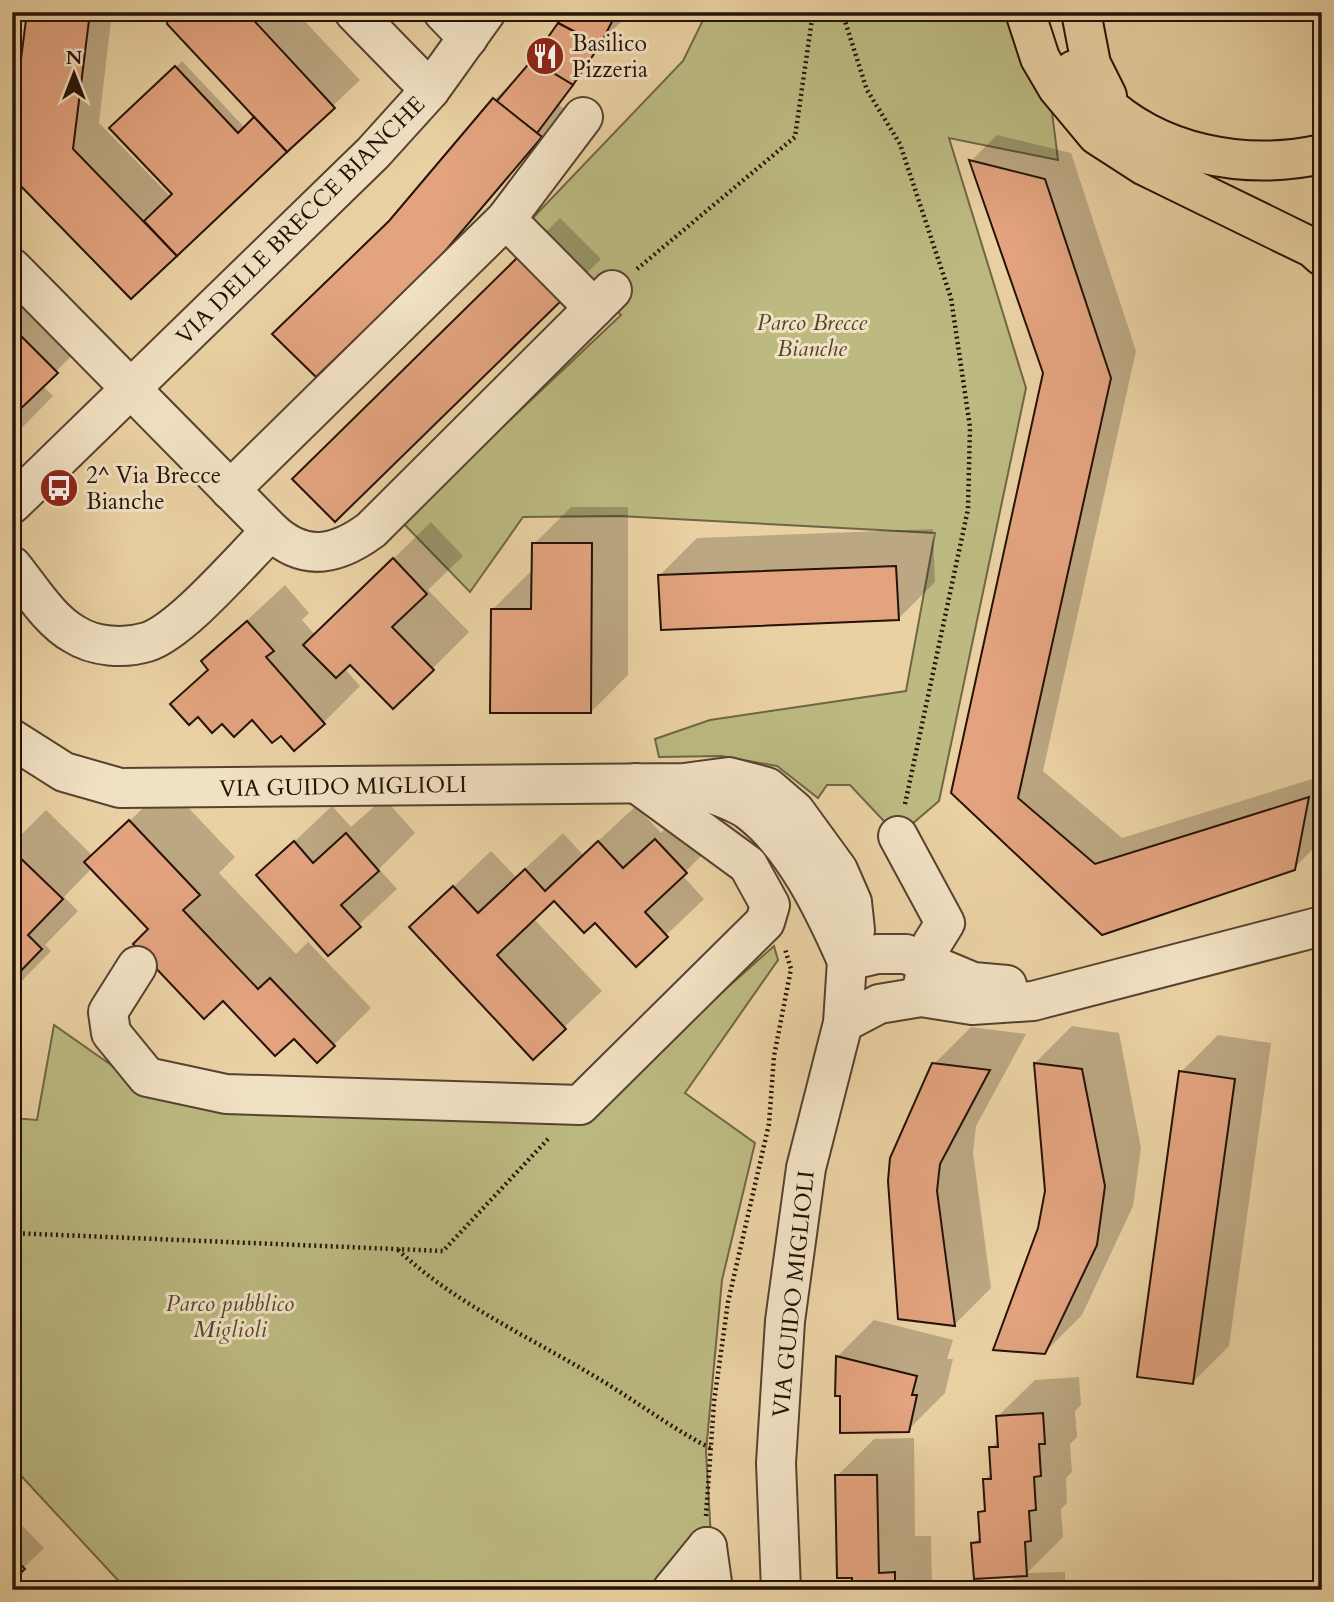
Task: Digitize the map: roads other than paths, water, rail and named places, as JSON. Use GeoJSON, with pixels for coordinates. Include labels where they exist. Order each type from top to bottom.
{"type":"FeatureCollection","features":[{"type":"Feature","properties":{"kind":"highway"},"geometry":{"type":"LineString","coordinates":[[1025,12],[1040,58],[1057,87],[1097,135],[1145,166],[1313,248],[1322,256]]}},
{"type":"Feature","properties":{"kind":"highway"},"geometry":{"type":"LineString","coordinates":[[1051,12],[1075,74],[1115,113],[1163,140],[1217,158],[1285,162],[1322,154]]}},
{"type":"Feature","properties":{"kind":"highway"},"geometry":{"type":"LineString","coordinates":[[1081,12],[1091,64],[1115,113]]}},
{"type":"Feature","properties":{"kind":"street"},"geometry":{"type":"LineString","coordinates":[[354,12],[429,90]]}},
{"type":"Feature","properties":{"kind":"street","name":"VIA DELLE BRECCE BIANCHE"},"geometry":{"type":"LineString","coordinates":[[12,504],[373,153],[429,90],[466,21]]}},
{"type":"Feature","properties":{"kind":"street"},"geometry":{"type":"LineString","coordinates":[[230,490],[506,219],[583,117]]}},
{"type":"Feature","properties":{"kind":"street"},"geometry":{"type":"LineString","coordinates":[[12,268],[271,531],[287,546],[310,551],[352,544],[371,530],[603,299],[506,219]]}},
{"type":"Feature","properties":{"kind":"street"},"geometry":{"type":"LineString","coordinates":[[12,566],[72,634],[94,643],[122,646],[148,642],[163,634],[184,617],[271,531]]}},
{"type":"Feature","properties":{"kind":"street","name":"VIA GUIDO MIGLIOLI"},"geometry":{"type":"LineString","coordinates":[[12,739],[64,772],[120,788],[684,783],[729,777],[767,787],[795,811],[838,870],[852,902],[855,930],[848,961],[843,1023],[806,1168],[785,1321],[776,1463],[781,1590]]}},
{"type":"Feature","properties":{"kind":"street"},"geometry":{"type":"LineString","coordinates":[[137,966],[108,1013],[111,1033],[147,1077],[226,1094],[580,1105],[765,922],[770,905],[748,865],[636,783]]}},
{"type":"Feature","properties":{"kind":"street","name":"VIA GUIDO MIGLIOLI"},"geometry":{"type":"LineString","coordinates":[[684,783],[747,809],[773,832],[825,910],[848,961]]}},
{"type":"Feature","properties":{"kind":"street"},"geometry":{"type":"LineString","coordinates":[[843,1023],[879,1004],[918,972],[945,923],[898,836]]}},
{"type":"Feature","properties":{"kind":"street"},"geometry":{"type":"LineString","coordinates":[[852,902],[918,972],[972,1005],[1033,1001],[1322,926]]}},
{"type":"Feature","properties":{"kind":"street"},"geometry":{"type":"LineString","coordinates":[[848,961],[883,981],[918,972]]}},
{"type":"Feature","properties":{"kind":"street"},"geometry":{"type":"LineString","coordinates":[[672,1590],[707,1547],[713,1590]]}},
{"type":"Feature","properties":{"kind":"place","name":"Basilico Pizzeria"},"geometry":{"type":"Point","coordinates":[545,56]}},
{"type":"Feature","properties":{"kind":"place","name":"2^ Via Brecce Bianche"},"geometry":{"type":"Point","coordinates":[59,488]}},
{"type":"Feature","properties":{"kind":"park label","name":"Parco Brecce Bianche"},"geometry":{"type":"Point","coordinates":[812,335]}},
{"type":"Feature","properties":{"kind":"park label","name":"Parco pubblico Miglioli"},"geometry":{"type":"Point","coordinates":[230,1316]}}]}
